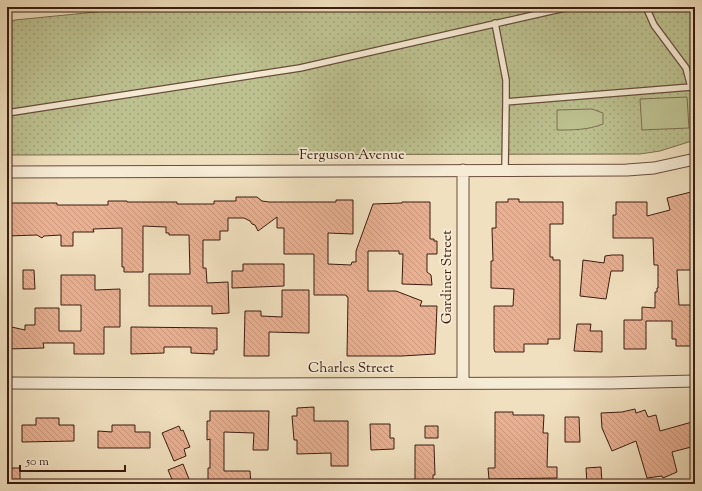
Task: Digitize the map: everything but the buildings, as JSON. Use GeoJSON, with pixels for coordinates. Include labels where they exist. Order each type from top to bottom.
{"type":"FeatureCollection","features":[{"type":"Feature","properties":{"kind":"street","name":"Ferguson Avenue"},"geometry":{"type":"LineString","coordinates":[[7,172],[627,170],[654,168],[695,159]]}},
{"type":"Feature","properties":{"kind":"street","name":"Gardiner Street"},"geometry":{"type":"LineString","coordinates":[[463,170],[463,383]]}},
{"type":"Feature","properties":{"kind":"street","name":"Charles Street"},"geometry":{"type":"LineString","coordinates":[[7,383],[232,384],[695,381]]}},
{"type":"Feature","properties":{"kind":"lane"},"geometry":{"type":"LineString","coordinates":[[7,113],[300,68],[569,7]]}},
{"type":"Feature","properties":{"kind":"lane"},"geometry":{"type":"LineString","coordinates":[[506,102],[693,88],[686,68],[654,26],[646,7]]}},
{"type":"Feature","properties":{"kind":"lane"},"geometry":{"type":"LineString","coordinates":[[495,23],[506,80],[505,170]]}},
{"type":"Feature","properties":{"kind":"green space"},"geometry":{"type":"Polygon","coordinates":[[[123,7],[694,7],[695,140],[660,151],[640,154],[7,155],[7,23],[15,20],[106,11],[123,7]]]}},
{"type":"Feature","properties":{"kind":"green space"},"geometry":{"type":"Polygon","coordinates":[[[687,97],[689,128],[642,130],[640,99],[687,97]]]}},
{"type":"Feature","properties":{"kind":"green space"},"geometry":{"type":"Polygon","coordinates":[[[592,109],[603,113],[603,124],[586,129],[557,130],[557,110],[592,109]]]}}]}
